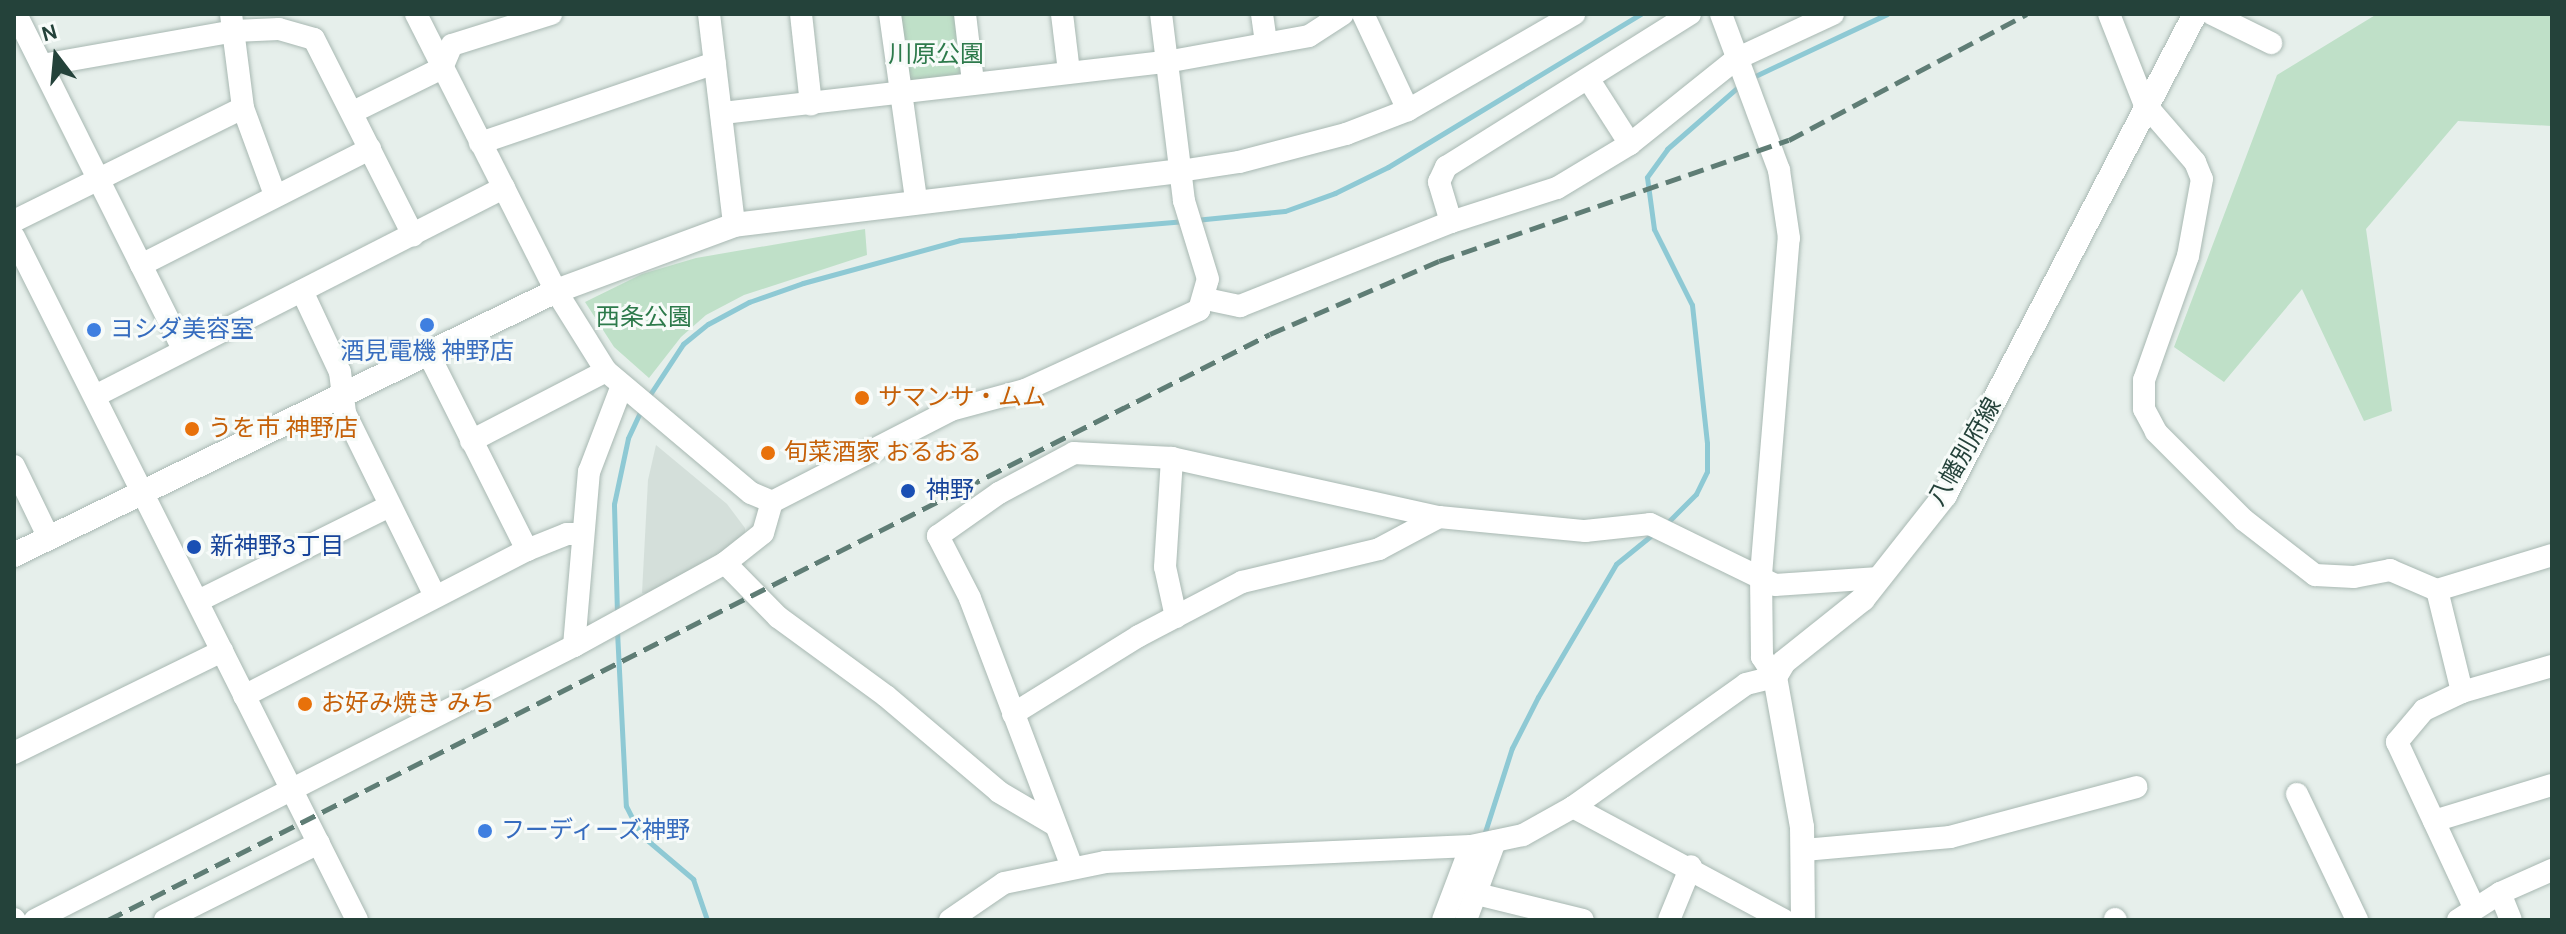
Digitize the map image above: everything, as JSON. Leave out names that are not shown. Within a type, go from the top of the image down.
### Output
[{"type":"street","points":[[16,14],[183,349]]},
{"type":"street","points":[[416,14],[556,291],[614,380],[751,493],[772,502]]},
{"type":"street","points":[[355,111],[442,68],[452,45],[551,14]]},
{"type":"street","points":[[709,14],[734,225]]},
{"type":"street","points":[[801,14],[811,104]]},
{"type":"street","points":[[890,14],[916,199]]},
{"type":"street","points":[[965,14],[973,82]]},
{"type":"street","points":[[1062,14],[1069,72]]},
{"type":"street","points":[[35,920],[637,613],[725,563],[763,533],[772,502],[951,410],[1025,390],[1199,310],[1206,299],[1208,279],[1184,201],[1161,14]]},
{"type":"street","points":[[1262,14],[1266,43]]},
{"type":"street","points":[[723,113],[1166,62],[1309,36],[1343,14]]},
{"type":"street","points":[[1363,14],[1408,110]]},
{"type":"street","points":[[14,555],[143,494],[342,392],[556,291],[734,225],[916,199],[1239,162],[1346,134],[1408,110],[1551,20],[1574,14]]},
{"type":"street","points":[[1451,222],[1439,182],[1446,167],[1690,14]]},
{"type":"street","points":[[1721,14],[1779,170],[1789,238],[1761,575],[1762,657],[1775,677],[1804,850],[1803,920]]},
{"type":"street","points":[[1206,299],[1240,306],[1451,222],[1557,188],[1630,144],[1737,62],[1833,14]]},
{"type":"street","points":[[2109,14],[2144,103],[2195,162],[2202,179],[2188,256],[2144,380],[2144,409],[2156,432],[2244,520],[2315,575],[2354,577],[2390,570],[2437,590],[2552,555]]},
{"type":"street","name":"八幡別府線","points":[[1775,677],[1784,662],[1863,599],[1945,495],[2066,269],[2144,103],[2195,14]]},
{"type":"street","points":[[2212,14],[2271,43]]},
{"type":"street","points":[[42,65],[232,22],[279,29],[314,39],[355,111],[370,149],[413,235]]},
{"type":"street","points":[[232,22],[243,108],[275,195]]},
{"type":"street","points":[[480,143],[715,63]]},
{"type":"street","points":[[1589,80],[1630,144]]},
{"type":"street","points":[[14,221],[243,108]]},
{"type":"street","points":[[141,265],[370,149]]},
{"type":"street","points":[[95,396],[504,188]]},
{"type":"street","points":[[14,237],[20,266],[95,396],[357,920]]},
{"type":"street","points":[[302,291],[340,372],[345,413],[435,596]]},
{"type":"street","points":[[427,351],[527,550]]},
{"type":"street","points":[[471,441],[614,380]]},
{"type":"street","points":[[574,646],[580,534],[589,472],[614,380]]},
{"type":"street","points":[[1072,867],[970,598],[938,536],[999,493],[1074,453],[1172,458],[1439,517],[1585,531],[1650,524],[1761,575],[1775,585],[1879,578]]},
{"type":"street","points":[[1172,458],[1165,567],[1176,617]]},
{"type":"street","points":[[14,466],[49,538]]},
{"type":"street","points":[[198,601],[389,506]]},
{"type":"street","points":[[1013,714],[1176,617],[1263,574],[1379,549],[1439,517]]},
{"type":"street","points":[[244,696],[527,550],[567,534],[580,534]]},
{"type":"street","points":[[725,563],[778,617],[886,696],[999,792],[1055,825]]},
{"type":"street","points":[[2437,590],[2462,692]]},
{"type":"street","points":[[14,753],[222,651]]},
{"type":"street","points":[[2552,666],[2462,692],[2424,710],[2397,742],[2434,821],[2466,914],[2500,893],[2552,870]]},
{"type":"street","points":[[950,920],[1004,883],[1072,867],[1471,846],[1523,835],[1573,807],[1746,684],[1775,677]]},
{"type":"street","points":[[2434,821],[2552,785]]},
{"type":"street","points":[[1804,850],[1950,837],[2136,787]]},
{"type":"street","points":[[2297,794],[2357,920]]},
{"type":"street","points":[[1573,807],[1691,866],[1784,920]]},
{"type":"street","points":[[1466,920],[1495,841]]},
{"type":"street","points":[[165,920],[319,843]]},
{"type":"street","points":[[1443,920],[1471,846]]},
{"type":"street","points":[[1669,920],[1691,866]]},
{"type":"street","points":[[2500,893],[2511,920]]},
{"type":"street","points":[[1477,894],[1583,920]]},
{"type":"shaded area","points":[[656,445],[727,504],[745,528],[745,536],[659,595],[642,593],[648,480]]},
{"type":"green space","name":"川原公園","points":[[900,14],[962,14],[969,75],[919,88],[907,80]]},
{"type":"green space","points":[[2377,14],[2552,14],[2552,126],[2458,121],[2366,229],[2392,411],[2364,421],[2302,289],[2224,382],[2174,347],[2277,75]]},
{"type":"green space","name":"西条公園","points":[[865,229],[867,255],[744,295],[706,315],[681,337],[649,378],[614,347],[585,302],[642,274],[696,258]]},
{"type":"waterway","points":[[1195,220],[1285,211],[1335,193],[1388,167],[1641,14]]},
{"type":"waterway","points":[[1751,78],[1887,14]]},
{"type":"waterway","points":[[1667,523],[1696,494],[1707,471],[1707,443],[1692,305],[1654,229],[1647,177],[1667,149],[1739,86]]},
{"type":"waterway","points":[[647,399],[683,344],[708,324],[749,302],[803,283],[960,240],[1185,221]]},
{"type":"waterway","points":[[617,613],[614,504],[628,438],[642,408]]},
{"type":"waterway","points":[[1484,835],[1512,748],[1538,697],[1616,564],[1653,534]]},
{"type":"waterway","points":[[617,631],[626,806],[640,834],[693,879],[707,920]]},
{"type":"railway","points":[[108,920],[1270,334],[1439,261],[1789,140],[2027,14]]},
{"type":"place","name":"酒見電機 神野店","points":[[427,325]]},
{"type":"place","name":"ヨシダ美容室","points":[[94,330]]},
{"type":"place","name":"サマンサ・ムム","points":[[862,398]]},
{"type":"place","name":"うを市 神野店","points":[[192,429]]},
{"type":"place","name":"旬菜酒家 おるおる","points":[[768,453]]},
{"type":"place","name":"神野","points":[[908,491]]},
{"type":"place","name":"新神野3丁目","points":[[194,547]]},
{"type":"place","name":"お好み焼き みち","points":[[305,704]]},
{"type":"place","name":"フーディーズ神野","points":[[485,831]]}]
